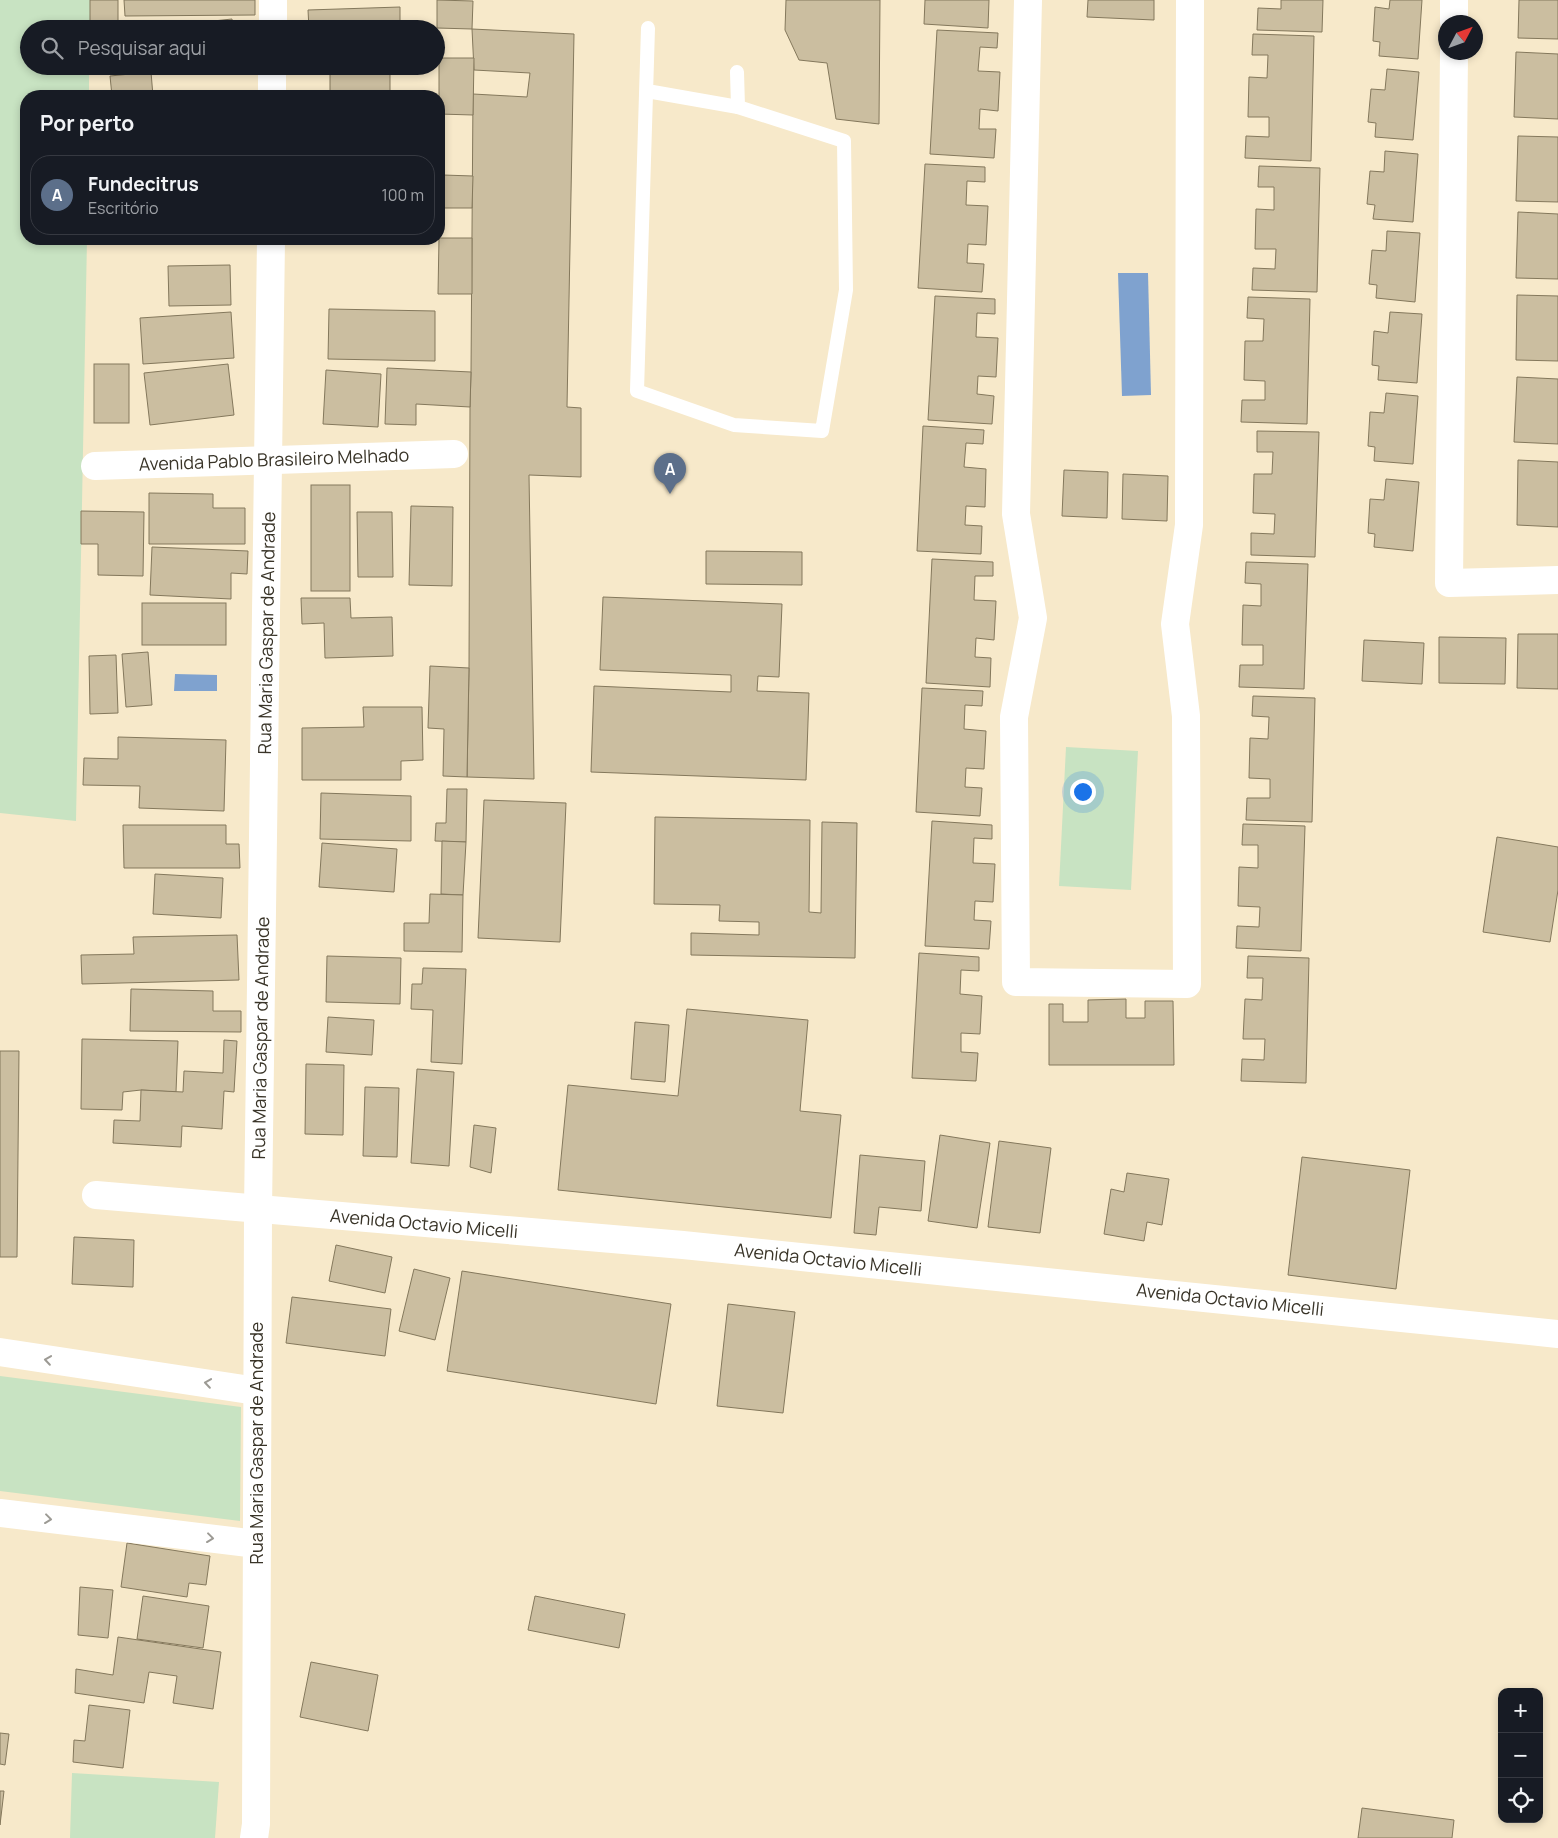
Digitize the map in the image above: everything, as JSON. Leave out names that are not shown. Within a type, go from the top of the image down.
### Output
[{"type":"street","points":[[273,0],[273,20]]},
{"type":"street","points":[[1028,0],[1016,514],[1033,618],[1014,717],[1016,982],[1187,984],[1186,716],[1175,624],[1189,525],[1190,0]]},
{"type":"street","points":[[1454,0],[1454,15]]},
{"type":"street","points":[[1454,60],[1449,584],[1558,580]]},
{"type":"street","points":[[272,75],[272,90]]},
{"type":"street","name":"Rua Maria Gaspar de Andrade","points":[[254,1838],[256,1824],[256,1391],[271,245]]},
{"type":"street","name":"Avenida Pablo Brasileiro Melhado","points":[[95,466],[454,454]]},
{"type":"street","name":"Avenida Octavio Micelli","points":[[96,1195],[683,1245],[1558,1334]]},
{"type":"street","points":[[0,1352],[256,1391]]},
{"type":"street","points":[[0,1513],[257,1544]]},
{"type":"lane","points":[[647,91],[738,107],[844,141],[846,290],[822,431],[734,425],[637,391],[648,28]]},
{"type":"lane","points":[[736,72],[738,107]]},
{"type":"green space","points":[[0,0],[90,0],[90,20],[20,20],[20,75],[89,75],[89,90],[20,90],[20,245],[87,245],[76,821],[0,813]]},
{"type":"green space","points":[[1066,747],[1138,751],[1131,890],[1059,886]]},
{"type":"green space","points":[[0,1376],[241,1407],[240,1521],[0,1491]]},
{"type":"green space","points":[[72,1773],[219,1782],[215,1838],[70,1838]]},
{"type":"water","points":[[1118,273],[1148,273],[1151,395],[1122,396]]},
{"type":"water","points":[[175,674],[217,675],[217,691],[174,691]]},
{"type":"building","points":[[90,0],[118,0],[118,20],[90,20]]},
{"type":"building","points":[[124,0],[255,0],[255,15],[125,16]]},
{"type":"building","points":[[437,0],[473,1],[472,29],[445,28],[445,20],[437,20]]},
{"type":"building","points":[[786,0],[880,0],[879,124],[836,119],[827,63],[799,60],[785,30]]},
{"type":"building","points":[[925,0],[989,0],[988,28],[924,24]]},
{"type":"building","points":[[1088,0],[1154,0],[1154,20],[1087,17]]},
{"type":"building","points":[[1281,0],[1323,0],[1322,32],[1257,30],[1258,8],[1281,9]]},
{"type":"building","points":[[1390,0],[1422,0],[1418,59],[1379,56],[1380,42],[1373,41],[1375,7],[1389,9]]},
{"type":"building","points":[[1519,0],[1558,0],[1558,39],[1518,38]]},
{"type":"building","points":[[400,7],[400,20],[309,20],[308,10]]},
{"type":"building","points":[[472,29],[574,34],[567,407],[581,408],[581,477],[529,475],[534,779],[467,777],[473,94],[527,97],[530,73],[474,70]]},
{"type":"building","points":[[937,30],[998,33],[997,48],[980,47],[978,71],[1000,72],[998,111],[980,109],[979,129],[996,129],[994,158],[930,154]]},
{"type":"building","points":[[1253,34],[1314,36],[1311,161],[1245,158],[1246,136],[1269,137],[1269,117],[1248,117],[1249,77],[1267,78],[1268,55],[1252,55]]},
{"type":"building","points":[[1516,52],[1558,54],[1558,119],[1514,117]]},
{"type":"building","points":[[445,58],[474,58],[473,115],[445,114],[445,90],[439,90],[439,75],[445,75]]},
{"type":"building","points":[[1387,69],[1419,72],[1413,140],[1375,137],[1376,123],[1368,122],[1371,89],[1385,90]]},
{"type":"building","points":[[151,75],[152,90],[111,90],[110,76]]},
{"type":"building","points":[[330,75],[390,75],[390,90],[330,90]]},
{"type":"building","points":[[1518,136],[1558,137],[1558,202],[1516,201]]},
{"type":"building","points":[[1385,151],[1418,154],[1413,222],[1373,219],[1375,205],[1367,204],[1370,171],[1384,172]]},
{"type":"building","points":[[925,164],[985,167],[985,182],[967,181],[966,205],[988,206],[986,245],[968,244],[967,263],[984,264],[982,292],[918,288]]},
{"type":"building","points":[[1259,166],[1320,168],[1317,292],[1252,290],[1253,268],[1275,269],[1276,249],[1255,249],[1256,209],[1274,210],[1274,187],[1258,187]]},
{"type":"building","points":[[445,175],[473,176],[472,208],[445,208]]},
{"type":"building","points":[[1518,212],[1558,214],[1558,279],[1516,278]]},
{"type":"building","points":[[1387,231],[1420,233],[1415,302],[1376,298],[1377,285],[1369,284],[1372,250],[1386,251]]},
{"type":"building","points":[[445,238],[472,238],[472,294],[438,294],[439,245],[445,245]]},
{"type":"building","points":[[230,265],[231,305],[169,306],[168,266]]},
{"type":"building","points":[[1517,295],[1558,296],[1558,361],[1516,360]]},
{"type":"building","points":[[935,296],[995,299],[995,314],[977,313],[976,337],[998,338],[996,377],[978,376],[977,394],[994,396],[992,424],[928,420]]},
{"type":"building","points":[[1248,297],[1310,299],[1307,424],[1241,422],[1242,400],[1265,400],[1265,381],[1244,380],[1245,341],[1263,341],[1264,319],[1247,318]]},
{"type":"building","points":[[329,309],[435,311],[435,361],[328,359]]},
{"type":"building","points":[[231,312],[234,358],[143,364],[140,318]]},
{"type":"building","points":[[1390,312],[1422,314],[1417,383],[1378,380],[1379,366],[1372,365],[1374,331],[1388,333]]},
{"type":"building","points":[[94,364],[129,364],[129,423],[94,423]]},
{"type":"building","points":[[228,364],[234,415],[150,425],[144,373]]},
{"type":"building","points":[[387,368],[471,372],[470,407],[416,404],[416,425],[385,424]]},
{"type":"building","points":[[326,370],[381,374],[378,427],[323,424]]},
{"type":"building","points":[[1517,377],[1558,379],[1558,444],[1514,442]]},
{"type":"building","points":[[1386,393],[1418,396],[1413,464],[1374,461],[1375,447],[1368,446],[1370,412],[1384,413]]},
{"type":"building","points":[[923,426],[984,430],[983,444],[966,443],[964,467],[986,469],[985,507],[966,506],[965,525],[982,526],[981,554],[917,551]]},
{"type":"building","points":[[1257,431],[1319,432],[1315,557],[1251,555],[1251,533],[1274,534],[1275,514],[1253,513],[1254,474],[1272,474],[1273,452],[1257,452]]},
{"type":"building","points":[[1518,460],[1558,462],[1558,527],[1517,525]]},
{"type":"building","points":[[1064,470],[1108,472],[1107,518],[1062,516]]},
{"type":"building","points":[[1123,474],[1168,476],[1167,521],[1122,519]]},
{"type":"building","points":[[1386,479],[1419,482],[1413,551],[1374,547],[1375,534],[1368,533],[1370,499],[1384,500]]},
{"type":"building","points":[[311,485],[350,485],[350,591],[311,591]]},
{"type":"building","points":[[149,493],[213,494],[213,508],[245,508],[245,544],[149,544]]},
{"type":"building","points":[[411,506],[453,507],[452,586],[409,585]]},
{"type":"building","points":[[81,511],[144,512],[143,576],[98,575],[98,544],[81,544]]},
{"type":"building","points":[[357,512],[392,512],[393,577],[358,577]]},
{"type":"building","points":[[152,547],[248,551],[247,574],[231,573],[231,599],[150,595]]},
{"type":"building","points":[[706,551],[802,552],[802,585],[706,584]]},
{"type":"building","points":[[932,559],[993,562],[993,576],[975,576],[974,600],[996,601],[994,640],[976,638],[975,657],[991,658],[990,687],[926,683]]},
{"type":"building","points":[[1246,562],[1308,564],[1304,689],[1239,687],[1240,665],[1263,665],[1263,645],[1242,645],[1243,605],[1261,606],[1261,584],[1245,583]]},
{"type":"building","points":[[603,597],[782,604],[779,677],[758,676],[757,691],[809,693],[806,780],[591,772],[594,686],[731,692],[731,675],[600,670]]},
{"type":"building","points":[[301,598],[350,598],[351,618],[392,617],[393,656],[325,658],[324,623],[302,624]]},
{"type":"building","points":[[142,603],[226,603],[226,645],[142,645]]},
{"type":"building","points":[[1518,634],[1558,634],[1558,689],[1517,688]]},
{"type":"building","points":[[1439,637],[1506,638],[1505,684],[1439,683]]},
{"type":"building","points":[[1364,640],[1424,643],[1422,684],[1362,681]]},
{"type":"building","points":[[148,652],[152,705],[126,707],[122,654]]},
{"type":"building","points":[[116,655],[118,713],[90,714],[89,656]]},
{"type":"building","points":[[430,666],[469,668],[467,777],[443,776],[444,729],[428,728]]},
{"type":"building","points":[[922,688],[983,691],[982,706],[965,705],[964,729],[986,731],[984,769],[966,768],[965,787],[982,788],[980,816],[916,812]]},
{"type":"building","points":[[1253,696],[1315,698],[1312,822],[1246,820],[1247,798],[1270,798],[1270,779],[1249,778],[1250,738],[1268,739],[1269,717],[1252,716]]},
{"type":"building","points":[[363,707],[422,707],[423,760],[401,761],[401,780],[302,780],[302,728],[364,727]]},
{"type":"building","points":[[118,737],[226,740],[224,811],[139,808],[140,786],[83,785],[84,758],[118,759]]},
{"type":"building","points":[[447,789],[467,789],[466,842],[435,841],[436,823],[446,823]]},
{"type":"building","points":[[321,793],[411,796],[411,841],[320,839]]},
{"type":"building","points":[[484,800],[566,803],[560,942],[478,938]]},
{"type":"building","points":[[655,817],[810,820],[809,912],[821,913],[822,822],[857,823],[855,958],[691,955],[691,933],[759,935],[759,922],[719,921],[720,905],[654,904]]},
{"type":"building","points":[[932,821],[992,825],[992,839],[974,838],[973,863],[995,864],[993,902],[975,901],[974,920],[991,921],[989,949],[925,946]]},
{"type":"building","points":[[1243,824],[1305,826],[1301,951],[1236,948],[1237,926],[1259,927],[1260,907],[1238,906],[1239,867],[1258,868],[1258,845],[1242,845]]},
{"type":"building","points":[[123,825],[226,825],[226,844],[239,844],[240,868],[124,868]]},
{"type":"building","points":[[1497,837],[1558,847],[1558,890],[1550,942],[1483,932]]},
{"type":"building","points":[[442,841],[466,842],[463,895],[441,894]]},
{"type":"building","points":[[322,843],[397,849],[394,892],[319,887]]},
{"type":"building","points":[[155,874],[223,878],[221,918],[153,914]]},
{"type":"building","points":[[430,894],[463,895],[462,952],[404,951],[404,923],[429,923]]},
{"type":"building","points":[[237,935],[239,980],[82,984],[81,955],[134,954],[133,937]]},
{"type":"building","points":[[919,953],[979,957],[979,971],[961,970],[960,994],[982,996],[980,1034],[961,1033],[961,1052],[978,1053],[976,1081],[912,1078]]},
{"type":"building","points":[[327,956],[401,958],[400,1004],[326,1002]]},
{"type":"building","points":[[1248,956],[1309,958],[1306,1083],[1241,1081],[1242,1059],[1264,1060],[1265,1039],[1243,1039],[1245,999],[1262,1000],[1263,978],[1247,978]]},
{"type":"building","points":[[423,968],[466,969],[462,1064],[431,1062],[433,1010],[411,1009],[412,984],[422,984]]},
{"type":"building","points":[[131,989],[213,991],[213,1011],[241,1011],[241,1032],[130,1031]]},
{"type":"building","points":[[1126,999],[1126,1018],[1145,1018],[1145,1001],[1173,1001],[1174,1065],[1049,1065],[1049,1004],[1063,1004],[1063,1022],[1088,1022],[1088,1000]]},
{"type":"building","points":[[687,1009],[808,1020],[800,1111],[841,1115],[831,1218],[558,1190],[568,1085],[678,1096]]},
{"type":"building","points":[[328,1017],[374,1020],[372,1055],[326,1052]]},
{"type":"building","points":[[635,1022],[669,1025],[665,1082],[631,1079]]},
{"type":"building","points":[[82,1039],[178,1041],[176,1092],[141,1090],[123,1092],[122,1110],[81,1109]]},
{"type":"building","points":[[224,1040],[237,1041],[234,1092],[224,1091],[222,1129],[182,1126],[181,1147],[113,1143],[114,1120],[140,1121],[141,1090],[183,1092],[184,1071],[223,1073]]},
{"type":"building","points":[[0,1051],[19,1051],[17,1257],[0,1257]]},
{"type":"building","points":[[306,1064],[344,1065],[343,1135],[305,1134]]},
{"type":"building","points":[[417,1069],[454,1072],[449,1166],[411,1163]]},
{"type":"building","points":[[365,1087],[399,1088],[397,1157],[363,1156]]},
{"type":"building","points":[[474,1125],[496,1128],[491,1173],[470,1167]]},
{"type":"building","points":[[940,1135],[990,1143],[977,1228],[928,1221]]},
{"type":"building","points":[[999,1141],[1051,1148],[1040,1233],[988,1227]]},
{"type":"building","points":[[860,1155],[925,1161],[921,1211],[879,1207],[876,1235],[854,1233]]},
{"type":"building","points":[[1302,1157],[1410,1170],[1396,1289],[1288,1275]]},
{"type":"building","points":[[1127,1173],[1169,1179],[1162,1225],[1147,1222],[1144,1241],[1104,1234],[1111,1189],[1124,1192]]},
{"type":"building","points":[[74,1237],[134,1240],[133,1287],[72,1284]]},
{"type":"building","points":[[336,1245],[392,1257],[385,1293],[329,1281]]},
{"type":"building","points":[[414,1269],[450,1278],[435,1340],[399,1331]]},
{"type":"building","points":[[462,1271],[671,1304],[656,1404],[447,1371]]},
{"type":"building","points":[[292,1297],[391,1309],[385,1356],[286,1343]]},
{"type":"building","points":[[728,1304],[795,1312],[783,1413],[717,1406]]},
{"type":"building","points":[[127,1543],[210,1556],[206,1585],[189,1583],[187,1597],[121,1587]]},
{"type":"building","points":[[80,1587],[113,1590],[108,1638],[78,1635]]},
{"type":"building","points":[[143,1596],[209,1606],[203,1648],[137,1639]]},
{"type":"building","points":[[535,1596],[625,1614],[619,1648],[528,1630]]},
{"type":"building","points":[[118,1637],[221,1652],[213,1709],[173,1703],[177,1676],[149,1672],[144,1703],[75,1693],[76,1669],[113,1675]]},
{"type":"building","points":[[311,1662],[378,1675],[368,1731],[300,1717]]},
{"type":"building","points":[[89,1705],[130,1710],[123,1768],[73,1762],[74,1740],[85,1741]]},
{"type":"building","points":[[0,1733],[9,1734],[5,1765],[0,1764]]},
{"type":"building","points":[[0,1791],[4,1791],[0,1825]]},
{"type":"building","points":[[1362,1808],[1454,1820],[1452,1838],[1358,1838]]},
{"type":"place","name":"Fundecitrus","points":[[670,494]]}]
